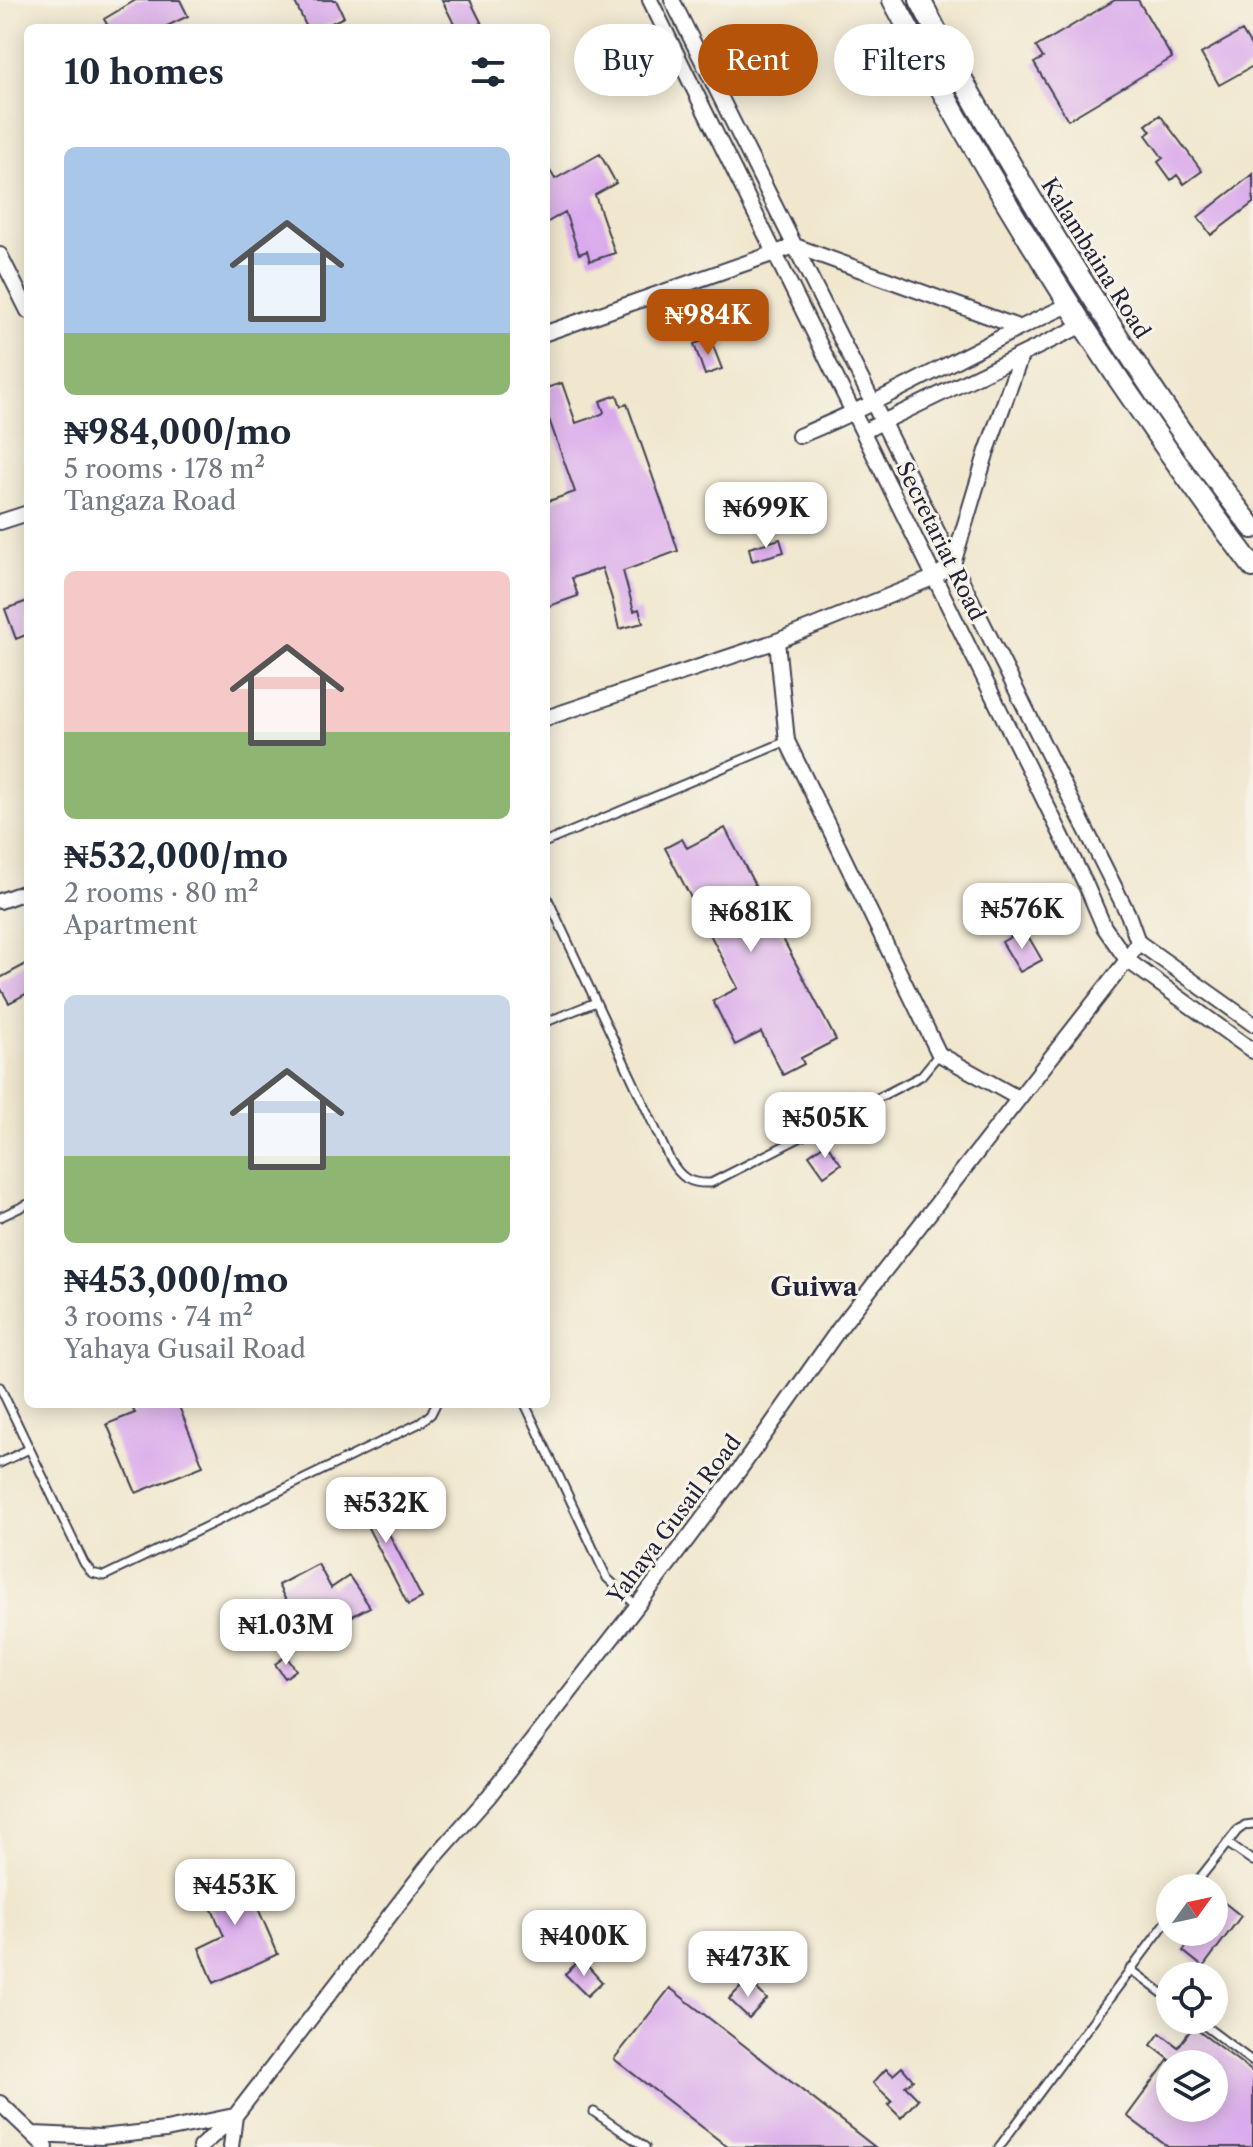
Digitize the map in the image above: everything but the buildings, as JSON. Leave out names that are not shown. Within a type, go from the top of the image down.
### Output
[{"type":"main road","points":[[893,0],[966,137],[1069,305],[1171,457],[1253,567]]},
{"type":"main road","name":"Kalambaina Road","points":[[920,0],[997,143],[1136,367],[1253,528]]},
{"type":"street","name":"Secretariat Road","points":[[650,0],[864,431],[1104,927],[1127,960],[1253,1051]]},
{"type":"street","name":"Secretariat Road","points":[[672,0],[1128,914],[1138,942]]},
{"type":"street","points":[[550,332],[795,246],[1018,327]]},
{"type":"street","points":[[0,255],[24,303]]},
{"type":"street","points":[[799,436],[854,413],[1018,327],[1069,305]]},
{"type":"street","points":[[864,431],[1083,325]]},
{"type":"street","points":[[550,717],[777,641],[933,578],[953,564],[987,451],[1021,356]]},
{"type":"street","points":[[0,522],[24,514]]},
{"type":"street","points":[[777,641],[787,741],[939,1054],[1018,1098]]},
{"type":"street","points":[[0,901],[24,892]]},
{"type":"street","points":[[1138,942],[1253,1024]]},
{"type":"street","name":"Yahaya Gusail Road","points":[[219,2147],[235,2116],[434,1858],[489,1796],[637,1606],[740,1469],[839,1329],[1138,942]]},
{"type":"street","points":[[0,2103],[46,2147]]},
{"type":"street","points":[[33,2134],[101,2137],[166,2130],[235,2116],[231,2147]]},
{"type":"street","name":"Yahaya Gusail Road","points":[[200,2147],[235,2116]]},
{"type":"lane","points":[[550,840],[787,741]]},
{"type":"lane","points":[[550,904],[670,1160],[680,1177],[693,1184],[711,1183],[921,1076],[939,1054]]},
{"type":"lane","points":[[550,1020],[596,1002]]},
{"type":"lane","points":[[0,1217],[24,1206]]},
{"type":"lane","points":[[1,1390],[84,1563],[92,1573],[104,1576],[420,1423],[434,1408]]},
{"type":"lane","points":[[527,1408],[607,1578],[637,1606]]},
{"type":"lane","points":[[0,1463],[29,1449]]},
{"type":"lane","points":[[1203,1874],[1237,1831],[1253,1824]]},
{"type":"lane","points":[[1227,1843],[1253,1861]]},
{"type":"lane","points":[[999,2147],[1156,1935]]},
{"type":"lane","points":[[1130,1969],[1156,1988]]},
{"type":"lane","points":[[1216,2034],[1253,2062]]},
{"type":"lane","points":[[594,2112],[645,2147]]},
{"type":"district","name":"Guiwa","points":[[814,1287]]}]
